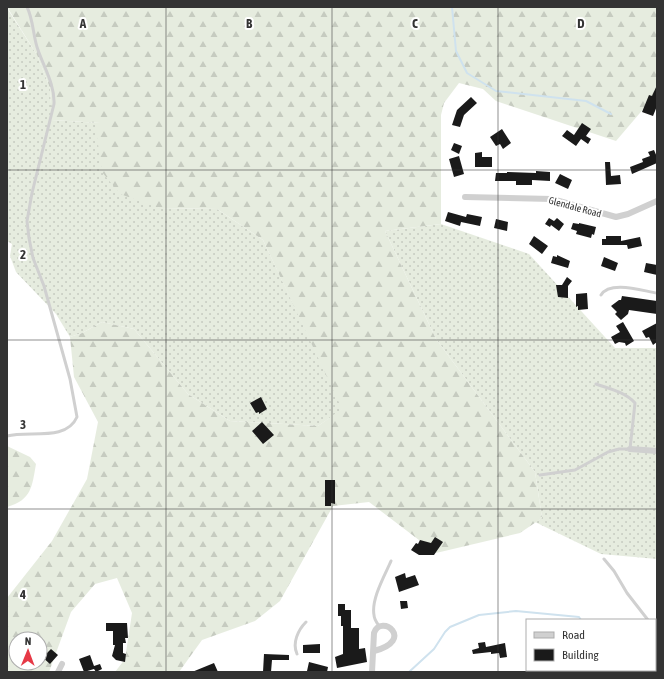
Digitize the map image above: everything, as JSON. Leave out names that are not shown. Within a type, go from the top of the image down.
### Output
[{"type":"street","name":"Glendale Road","points":[[465,197],[552,199],[616,217],[628,214],[657,201]]},
{"type":"street","points":[[630,449],[657,451]]},
{"type":"street","points":[[372,672],[374,633],[379,626],[391,628],[394,632],[394,638],[388,646],[374,651]]},
{"type":"street","points":[[58,672],[62,664]]},
{"type":"lane","points":[[7,436],[14,434],[58,432],[71,427],[77,417],[70,379],[44,286],[33,258],[29,238],[27,221],[32,193],[54,104],[54,96],[50,79],[37,47],[27,7]]},
{"type":"lane","points":[[600,295],[606,290],[624,287],[657,293]]},
{"type":"lane","points":[[540,475],[575,470],[608,452],[619,449],[630,449],[635,403],[631,398],[620,392],[596,384]]},
{"type":"lane","points":[[604,559],[614,571],[627,593],[647,619]]},
{"type":"lane","points":[[379,626],[375,619],[373,610],[378,592],[391,561]]},
{"type":"lane","points":[[297,654],[295,645],[296,638],[306,622]]},
{"type":"lane","points":[[656,646],[657,650]]},
{"type":"green space","points":[[7,7],[657,7],[657,93],[616,141],[496,101],[483,89],[459,83],[444,103],[441,115],[441,224],[385,231],[436,339],[535,472],[542,518],[520,533],[436,553],[369,502],[333,506],[280,601],[255,621],[202,640],[179,672],[115,672],[125,659],[132,613],[117,578],[95,584],[71,612],[49,672],[7,672],[7,598],[52,541],[87,479],[98,422],[74,377],[70,337],[82,333],[102,322],[134,329],[188,394],[230,421],[318,426],[342,409],[263,240],[217,209],[159,208],[120,194],[102,172],[96,130],[100,123],[52,120],[50,88],[37,55]]},
{"type":"green space","points":[[7,8],[37,55],[50,88],[52,120],[100,123],[159,208],[217,209],[263,240],[343,409],[318,426],[230,421],[188,394],[134,329],[102,322],[82,333],[70,337],[56,314],[16,272],[10,256],[12,244],[7,241]]},
{"type":"green space","points":[[441,224],[529,254],[615,348],[657,348],[657,559],[601,554],[535,522],[542,518],[535,472],[436,339],[385,231]]},
{"type":"green space","points":[[7,446],[30,457],[36,464],[32,485],[26,496],[22,500],[7,507]]},
{"type":"building","points":[[657,85],[657,106],[653,116],[642,112],[649,95],[652,96]]},
{"type":"building","points":[[471,97],[477,103],[464,115],[460,127],[452,125],[457,110]]},
{"type":"building","points":[[582,123],[591,129],[586,136],[591,139],[588,144],[581,139],[576,146],[562,136],[567,130],[574,135]]},
{"type":"building","points":[[502,129],[511,143],[503,149],[500,144],[496,146],[490,137]]},
{"type":"building","points":[[454,143],[462,146],[459,154],[451,150]]},
{"type":"building","points":[[654,150],[657,157],[657,163],[632,174],[630,167],[643,162],[642,159],[650,156],[648,152]]},
{"type":"building","points":[[482,152],[482,157],[492,157],[492,167],[475,167],[475,153]]},
{"type":"building","points":[[459,156],[464,174],[454,177],[449,159]]},
{"type":"building","points":[[605,162],[610,162],[611,176],[620,175],[621,184],[606,185]]},
{"type":"building","points":[[536,171],[550,172],[550,181],[532,180],[532,185],[516,185],[516,181],[495,181],[496,173],[536,173]]},
{"type":"building","points":[[560,174],[572,180],[568,189],[555,183]]},
{"type":"building","points":[[448,212],[466,217],[467,214],[482,217],[480,226],[461,222],[460,226],[445,221]]},
{"type":"building","points":[[549,218],[554,221],[557,218],[564,224],[559,231],[551,225],[550,227],[545,224]]},
{"type":"building","points":[[496,219],[508,222],[507,231],[494,228]]},
{"type":"building","points":[[573,223],[596,227],[594,235],[592,234],[591,238],[576,234],[577,231],[571,229]]},
{"type":"building","points":[[534,236],[548,246],[542,254],[529,244]]},
{"type":"building","points":[[606,236],[621,236],[621,241],[640,237],[642,246],[628,249],[627,245],[602,245],[602,239],[606,239]]},
{"type":"building","points":[[557,255],[570,261],[568,268],[551,263],[553,256],[557,257]]},
{"type":"building","points":[[604,257],[618,263],[615,271],[601,266]]},
{"type":"building","points":[[646,263],[657,265],[657,275],[644,272]]},
{"type":"building","points":[[567,277],[572,281],[568,286],[568,298],[558,297],[556,285],[562,285]]},
{"type":"building","points":[[587,293],[588,309],[578,310],[578,306],[576,307],[576,294]]},
{"type":"building","points":[[622,296],[657,301],[657,314],[629,310],[628,314],[621,320],[615,314],[617,312],[611,306],[621,300]]},
{"type":"building","points":[[623,322],[634,341],[626,346],[625,343],[619,342],[615,344],[611,337],[620,332],[616,326]]},
{"type":"building","points":[[657,323],[657,342],[653,345],[649,337],[646,338],[642,331]]},
{"type":"building","points":[[261,397],[267,409],[259,414],[259,412],[256,413],[250,403]]},
{"type":"building","points":[[262,422],[274,435],[263,444],[252,431]]},
{"type":"building","points":[[325,480],[335,480],[335,504],[331,503],[331,506],[325,506]]},
{"type":"building","points":[[435,537],[443,542],[434,555],[419,555],[411,550],[420,540],[431,543]]},
{"type":"building","points":[[405,573],[406,578],[415,575],[419,585],[399,592],[395,577]]},
{"type":"building","points":[[400,601],[407,601],[408,608],[401,609]]},
{"type":"building","points":[[338,604],[345,604],[345,610],[351,610],[351,628],[359,628],[359,649],[365,648],[367,662],[337,668],[335,657],[343,654],[343,626],[341,626],[341,616],[338,616]]},
{"type":"building","points":[[106,623],[127,623],[128,638],[125,638],[126,643],[123,643],[123,653],[126,654],[125,662],[116,660],[112,656],[115,645],[113,645],[113,631],[106,631]]},
{"type":"building","points":[[485,642],[486,647],[505,643],[507,657],[500,658],[499,653],[491,654],[491,652],[473,654],[472,650],[479,648],[478,643]]},
{"type":"building","points":[[320,644],[320,653],[303,653],[303,645]]},
{"type":"building","points":[[51,649],[58,655],[50,664],[48,662],[48,652]]},
{"type":"building","points":[[264,654],[289,655],[289,660],[272,660],[271,672],[263,672]]},
{"type":"building","points":[[90,655],[94,666],[100,664],[102,669],[96,672],[94,669],[84,672],[79,659]]},
{"type":"building","points":[[309,662],[328,667],[327,672],[307,671]]},
{"type":"building","points":[[214,663],[218,672],[192,672]]},
{"type":"waterway","points":[[452,7],[456,51],[467,73],[496,91],[586,101],[611,114]]},
{"type":"waterway","points":[[409,672],[434,649],[450,627],[479,615],[516,611],[579,617],[580,619]]}]
